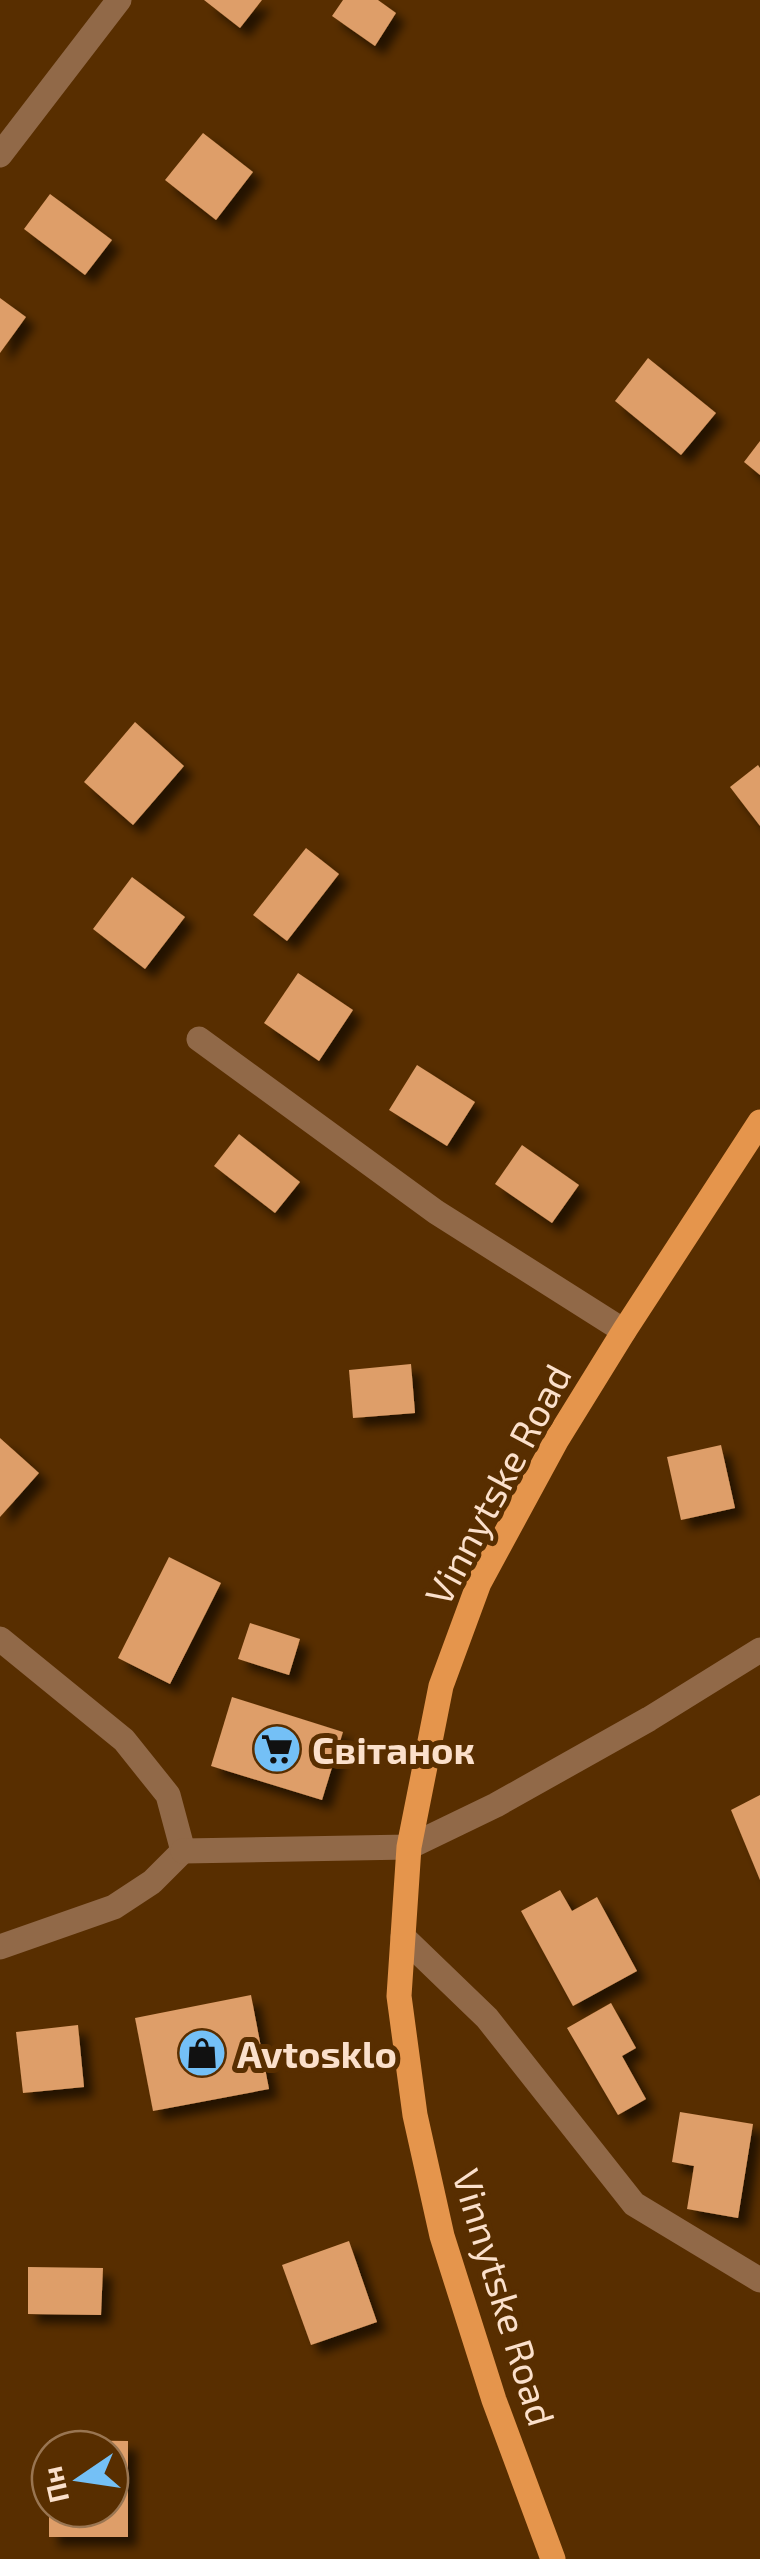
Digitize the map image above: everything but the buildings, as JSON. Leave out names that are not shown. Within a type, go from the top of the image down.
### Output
[{"type":"main road","name":"Vinnytske Road","points":[[552,2559],[494,2400],[442,2236],[415,2115],[399,1996],[408,1847],[442,1686],[479,1583],[556,1441],[760,1122]]},
{"type":"street","points":[[0,155],[120,0]]},
{"type":"street","points":[[199,1039],[436,1212],[624,1331]]},
{"type":"street","points":[[0,1639],[124,1740],[168,1795],[183,1850]]},
{"type":"street","points":[[0,1948],[114,1908],[152,1882],[183,1850],[408,1847],[513,1796],[760,1650]]},
{"type":"street","points":[[403,1938],[488,2018],[634,2204],[760,2280]]},
{"type":"place","name":"Світанок","points":[[277,1749]]},
{"type":"place","name":"Avtosklo","points":[[202,2053]]}]
